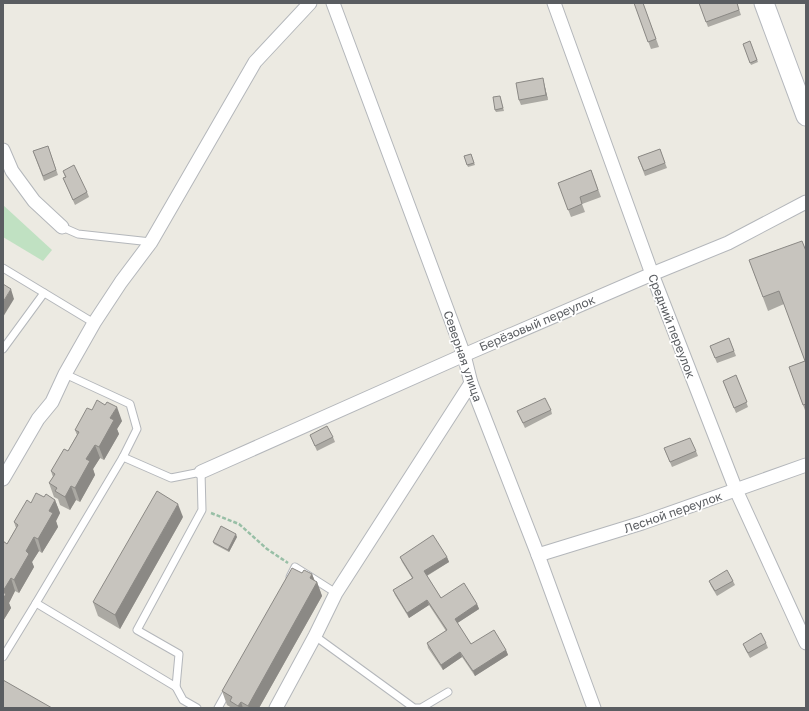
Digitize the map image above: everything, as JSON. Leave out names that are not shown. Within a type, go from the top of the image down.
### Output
[{"type":"main road","points":[[764,3],[806,116]]},
{"type":"street","points":[[3,479],[38,419],[52,402],[65,374],[94,323],[121,282],[151,242],[255,62],[310,3]]},
{"type":"street","name":"Северная улица","points":[[333,3],[464,355],[471,383],[538,555],[594,708]]},
{"type":"street","name":"Средний переулок","points":[[554,3],[652,274],[736,490],[806,643]]},
{"type":"street","points":[[3,150],[12,171],[34,201],[62,227]]},
{"type":"street","name":"Берёзовый переулок","points":[[201,472],[464,355],[728,243],[806,202]]},
{"type":"street","points":[[276,708],[315,636],[336,593],[471,383]]},
{"type":"street","name":"Лесной переулок","points":[[538,555],[642,523],[806,465]]},
{"type":"lane","points":[[62,227],[78,234],[151,242]]},
{"type":"lane","points":[[3,268],[94,323]]},
{"type":"lane","points":[[3,349],[44,293]]},
{"type":"lane","points":[[3,657],[123,458],[137,430],[130,404],[65,374]]},
{"type":"lane","points":[[123,458],[171,478],[201,472],[202,510],[137,630],[179,654],[176,687]]},
{"type":"lane","points":[[288,580],[295,567],[336,593]]},
{"type":"lane","points":[[36,603],[176,687],[183,700],[197,708]]},
{"type":"lane","points":[[315,636],[414,708],[421,708],[448,692]]},
{"type":"lane","points":[[218,708],[233,681]]},
{"type":"path","points":[[202,510],[239,524],[267,549],[295,567]]},
{"type":"green space","points":[[3,205],[52,250],[43,261],[3,237]]},
{"type":"building","points":[[634,3],[643,3],[656,39],[648,42]]},
{"type":"building","points":[[699,3],[737,3],[739,10],[706,22]]},
{"type":"building","points":[[750,41],[757,60],[750,63],[743,44]]},
{"type":"building","points":[[543,78],[546,95],[519,100],[516,83]]},
{"type":"building","points":[[500,96],[503,108],[495,110],[493,97]]},
{"type":"building","points":[[48,146],[56,170],[43,176],[33,151]]},
{"type":"building","points":[[660,149],[665,163],[644,171],[638,157]]},
{"type":"building","points":[[471,154],[474,163],[467,165],[464,156]]},
{"type":"building","points":[[74,165],[87,192],[73,200],[63,178],[66,177],[63,171]]},
{"type":"building","points":[[591,170],[598,190],[580,197],[582,204],[568,210],[558,183]]},
{"type":"building","points":[[802,241],[806,251],[806,404],[803,405],[789,367],[805,361],[779,291],[763,297],[749,260]]},
{"type":"building","points":[[3,284],[11,289],[3,302]]},
{"type":"building","points":[[729,338],[734,351],[715,358],[710,346]]},
{"type":"building","points":[[736,375],[747,402],[734,408],[723,381]]},
{"type":"building","points":[[545,398],[551,410],[523,423],[517,411]]},
{"type":"building","points":[[97,400],[105,405],[107,402],[117,407],[110,418],[114,420],[99,447],[95,445],[86,459],[90,461],[75,488],[71,486],[65,497],[55,491],[57,488],[49,483],[55,474],[51,471],[64,449],[68,451],[79,432],[75,430],[87,408],[92,410]]},
{"type":"building","points":[[327,426],[333,437],[315,446],[310,435]]},
{"type":"building","points":[[690,438],[696,451],[670,462],[664,448]]},
{"type":"building","points":[[157,491],[178,504],[115,615],[93,602]]},
{"type":"building","points":[[36,493],[44,497],[46,494],[55,500],[49,511],[53,513],[38,539],[34,537],[26,551],[29,554],[14,580],[11,578],[3,591],[3,541],[7,544],[18,525],[14,522],[27,500],[31,503]]},
{"type":"building","points":[[221,526],[236,534],[228,550],[213,542]]},
{"type":"building","points":[[433,535],[447,557],[424,571],[441,598],[464,583],[477,604],[455,619],[471,644],[494,630],[506,650],[473,671],[460,652],[441,665],[427,643],[447,630],[427,600],[407,613],[393,590],[413,578],[400,557]]},
{"type":"building","points":[[292,568],[302,573],[304,570],[312,574],[310,578],[317,582],[248,706],[241,702],[238,706],[230,701],[232,697],[222,691]]},
{"type":"building","points":[[727,570],[733,581],[715,591],[709,581]]},
{"type":"building","points":[[3,592],[6,594],[3,599]]},
{"type":"building","points":[[761,633],[766,643],[748,653],[743,644]]},
{"type":"building","points":[[3,680],[52,708],[3,708]]}]
